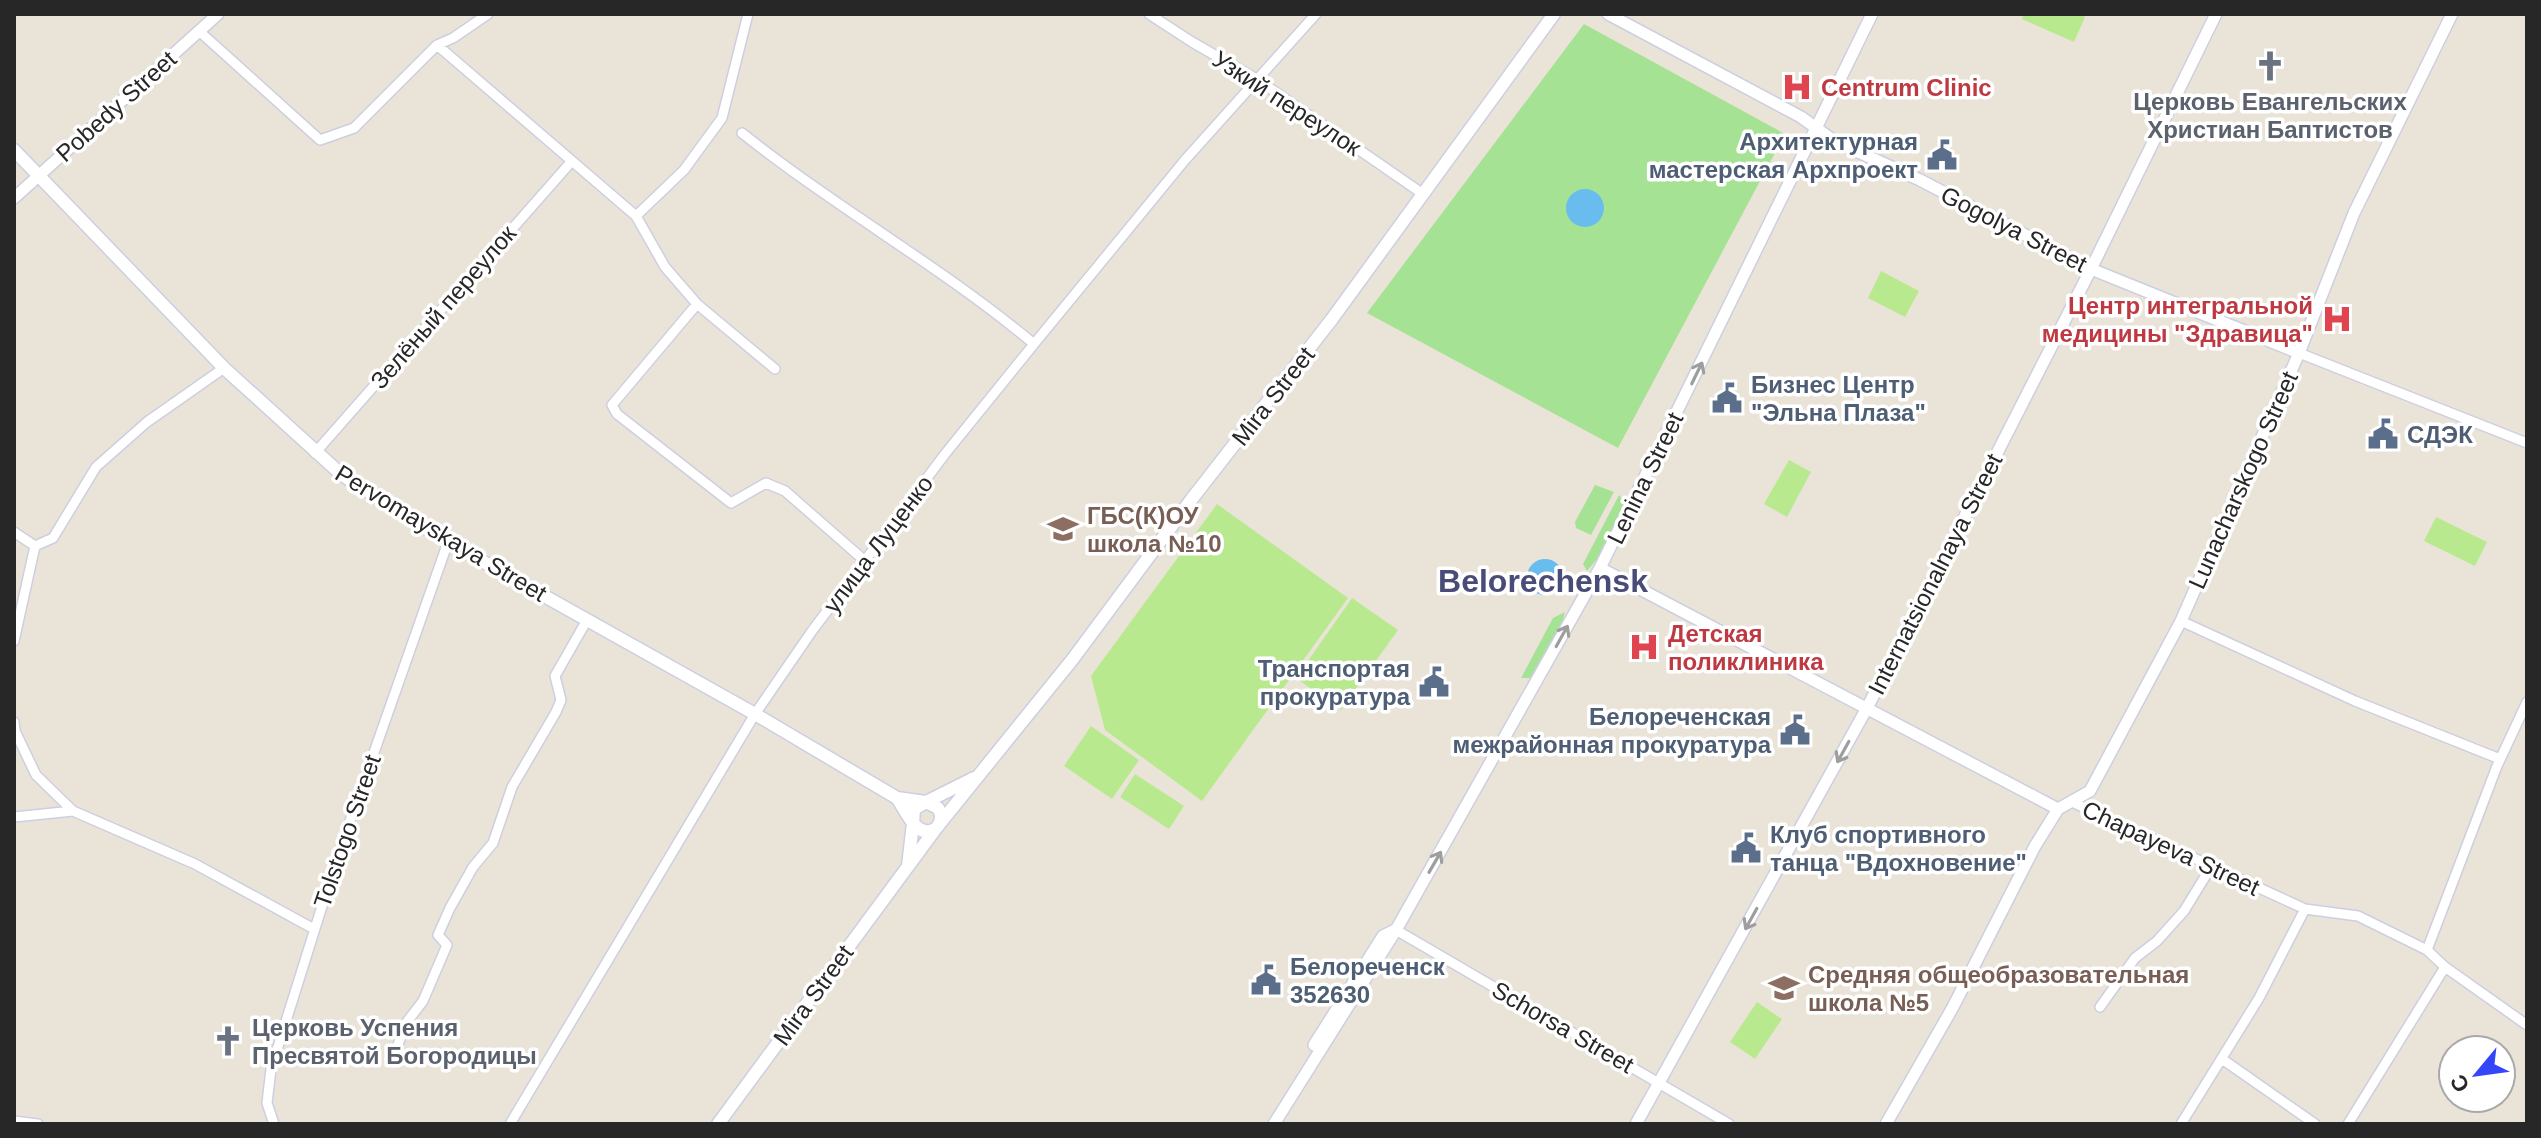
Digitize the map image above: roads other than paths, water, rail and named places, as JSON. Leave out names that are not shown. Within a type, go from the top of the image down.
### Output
[{"type":"main road","name":"Mira Street","points":[[718,1124],[937,827],[983,772],[1332,319],[1554,14]]},
{"type":"main road","name":"Pervomayskaya Street","points":[[14,150],[224,368],[342,475],[448,542],[755,714],[897,798],[926,802]]},
{"type":"main road","name":"Mira Street","points":[[926,802],[983,772]]},
{"type":"main road","name":"Pervomayskaya Street","points":[[897,798],[913,823]]},
{"type":"main road","points":[[926,802],[938,808],[941,814],[937,827],[921,831],[913,823],[914,809],[926,802]]},
{"type":"main road","name":"Mira Street","points":[[908,867],[913,823]]},
{"type":"street","name":"Pobedy Street","points":[[14,198],[218,14]]},
{"type":"street","points":[[199,31],[320,140],[354,128],[437,45],[488,14]]},
{"type":"street","points":[[636,216],[684,170],[725,121],[748,14]]},
{"type":"street","name":"Узкий переулок","points":[[1149,14],[1258,80],[1423,194]]},
{"type":"street","name":"улица Луценко","points":[[510,1124],[755,714],[865,561],[945,454],[1185,160],[1316,14]]},
{"type":"street","name":"Gogolya Street","points":[[1608,14],[1818,128],[1834,141],[1920,180],[2091,269],[2527,443]]},
{"type":"street","name":"Lenina Street","points":[[1274,1124],[1396,930],[1600,568],[1872,14]]},
{"type":"street","name":"Internatsionalnaya Street","points":[[1636,1124],[1867,708],[2091,269],[2216,14]]},
{"type":"street","name":"Lunacharskogo Street","points":[[2072,802],[2090,791],[2181,621],[2299,353],[2354,213],[2452,14]]},
{"type":"street","points":[[437,45],[636,216],[665,267],[697,304],[775,369]]},
{"type":"street","points":[[742,133],[835,202],[955,283],[1034,344]]},
{"type":"street","name":"Зелёный переулок","points":[[315,453],[571,162]]},
{"type":"street","points":[[697,304],[612,405],[617,414],[731,503],[766,483],[785,491],[865,561]]},
{"type":"street","points":[[35,546],[53,538],[96,467],[147,422],[224,368]]},
{"type":"street","points":[[14,532],[35,546]]},
{"type":"street","name":"Tolstogo Street","points":[[274,1124],[267,1103],[271,1069],[314,929],[448,542]]},
{"type":"street","points":[[14,641],[35,546]]},
{"type":"street","name":"Chapayeva Street","points":[[1600,568],[2058,809],[2072,802],[2305,909],[2358,916],[2427,950],[2445,967],[2527,1025]]},
{"type":"street","points":[[396,1050],[406,1023],[423,1001],[447,945],[438,935],[450,908],[473,867],[493,843],[512,787],[556,712],[561,700],[555,676],[587,620]]},
{"type":"street","points":[[2181,621],[2355,701],[2500,759]]},
{"type":"street","points":[[2427,950],[2500,759],[2527,702]]},
{"type":"street","points":[[14,722],[15,731],[36,775],[73,811],[195,864],[314,929]]},
{"type":"street","points":[[1886,1124],[1953,1007],[2035,846],[2058,809]]},
{"type":"street","points":[[14,817],[73,811]]},
{"type":"street","points":[[2100,1007],[2135,958],[2157,941],[2184,911],[2211,867]]},
{"type":"street","points":[[2181,1124],[2259,998],[2305,909]]},
{"type":"street","name":"Lenina Street","points":[[1265,1124],[1383,936],[1396,930]]},
{"type":"street","name":"Schorsa Street","points":[[1396,930],[1729,1124]]},
{"type":"street","points":[[2348,1124],[2445,967]]},
{"type":"street","points":[[2222,1059],[2315,1124]]},
{"type":"street","points":[[14,1121],[34,1124]]},
{"type":"water","points":[[1585,189],[1598,195],[1604,208],[1598,221],[1585,227],[1572,221],[1566,208],[1572,195]]},
{"type":"water","points":[[1545,559],[1558,564],[1563,577],[1558,590],[1545,595],[1532,590],[1527,577],[1532,564]]},
{"type":"place","name":"Церковь Евангельских Христиан Баптистов","points":[[2270,66]]},
{"type":"place","name":"Centrum Clinic","points":[[1797,87]]},
{"type":"place","name":"Архитектурная мастерская Архпроект","points":[[1942,155]]},
{"type":"place","name":"Центр интегральной медицины \"Здравица\"","points":[[2337,319]]},
{"type":"place","name":"Бизнес Центр \"Эльна Плаза\"","points":[[1727,398]]},
{"type":"place","name":"СДЭК","points":[[2383,434]]},
{"type":"place","name":"ГБС(К)ОУ школа №10","points":[[1063,529]]},
{"type":"place","name":"Детская поликлиника","points":[[1644,647]]},
{"type":"place","name":"Транспортая прокуратура","points":[[1434,682]]},
{"type":"place","name":"Белореченская межрайонная прокуратура","points":[[1795,730]]},
{"type":"place","name":"Клуб спортивного танца \"Вдохновение\"","points":[[1746,848]]},
{"type":"place","name":"Белореченск 352630","points":[[1266,980]]},
{"type":"place","name":"Средняя общеобразовательная школа №5","points":[[1784,988]]},
{"type":"place","name":"Церковь Успения Пресвятой Богородицы","points":[[228,1041]]},
{"type":"district","name":"Belorechensk","points":[[1543,581]]}]
